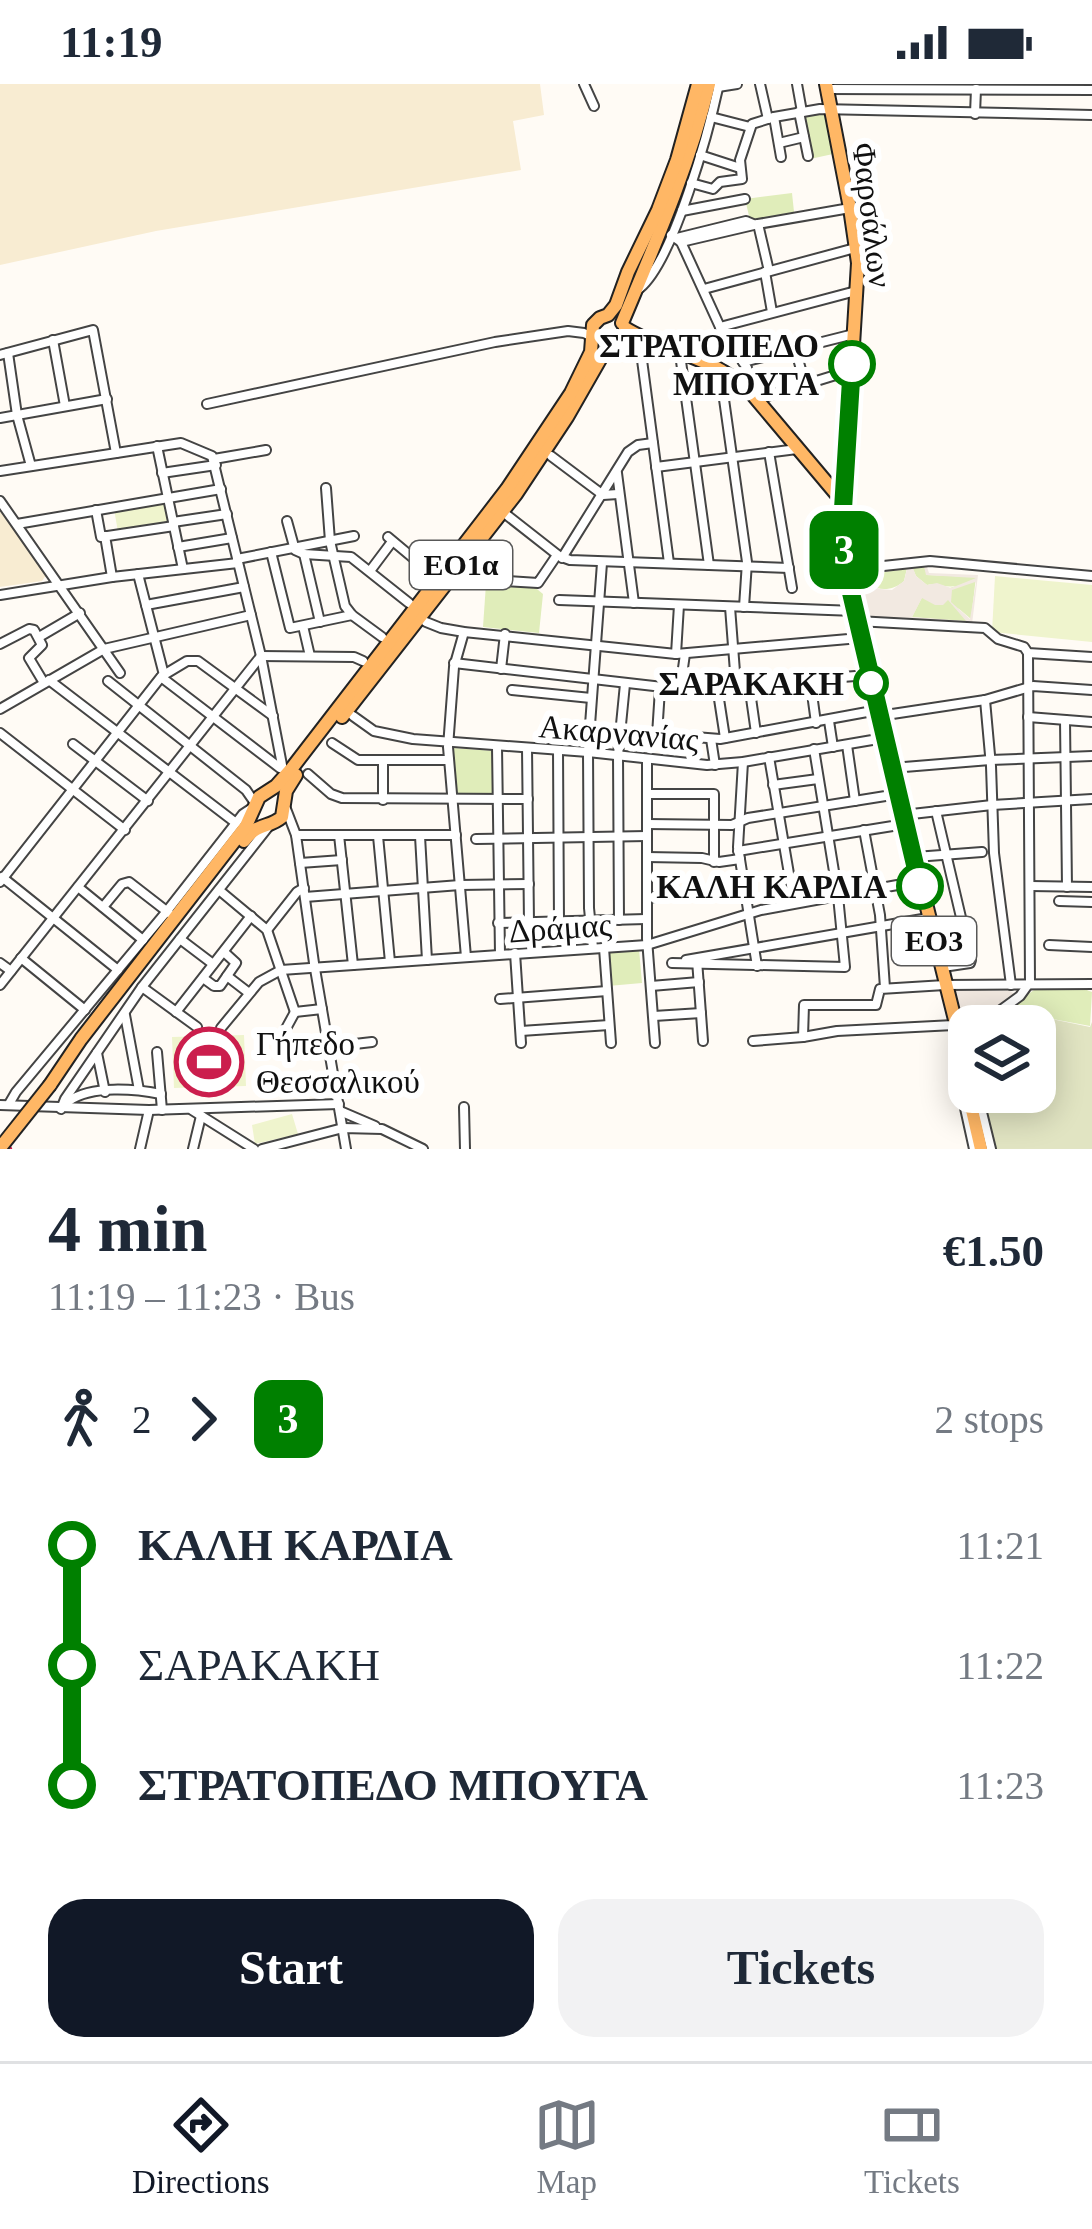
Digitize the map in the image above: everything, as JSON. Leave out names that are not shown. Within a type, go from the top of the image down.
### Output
[{"type":"main road","points":[[655,344],[598,346],[589,334],[619,300],[658,210],[675,166],[695,84]]},
{"type":"main road","name":"ΕΟ1α","points":[[66,1063],[250,833],[282,817],[292,780],[423,621],[568,417],[598,360],[615,346],[715,85]]},
{"type":"main road","name":"Φαρσάλων","points":[[826,86],[857,248],[843,502],[845,570],[951,1005]]},
{"type":"main road","points":[[608,315],[747,390],[843,502]]},
{"type":"main road","name":"ΕΟ1α","points":[[0,1148],[171,915],[246,826],[259,801],[292,768],[536,448],[590,356],[589,334]]},
{"type":"main road","points":[[820,477],[835,480],[845,467]]},
{"type":"main road","points":[[271,822],[259,819],[259,801],[277,794],[285,804]]},
{"type":"main road","name":"Φαρσάλων","points":[[976,1113],[983,1149]]},
{"type":"main road","name":"Φαρσάλων","points":[[978,1113],[983,1149]]},
{"type":"street","points":[[584,84],[594,106]]},
{"type":"street","points":[[634,292],[647,282],[676,238],[711,117],[715,85],[737,84]]},
{"type":"street","points":[[760,84],[782,157]]},
{"type":"street","points":[[796,84],[808,156]]},
{"type":"street","points":[[826,86],[1092,90]]},
{"type":"street","points":[[975,114],[976,89]]},
{"type":"street","points":[[741,173],[754,122],[801,112],[1092,115]]},
{"type":"street","points":[[711,117],[750,127]]},
{"type":"street","points":[[779,143],[804,137]]},
{"type":"street","points":[[700,155],[741,173]]},
{"type":"street","points":[[717,184],[723,162]]},
{"type":"street","points":[[691,183],[711,189],[741,173]]},
{"type":"street","points":[[681,211],[745,199]]},
{"type":"street","points":[[676,238],[850,208]]},
{"type":"street","points":[[756,225],[772,312]]},
{"type":"street","points":[[676,238],[744,365],[753,385],[747,390]]},
{"type":"street","points":[[704,289],[857,248]]},
{"type":"street","points":[[720,327],[858,290]]},
{"type":"street","points":[[31,466],[4,354],[93,330],[116,453]]},
{"type":"street","points":[[207,404],[431,354],[550,334],[589,334]]},
{"type":"street","points":[[744,365],[855,334]]},
{"type":"street","points":[[53,340],[65,406]]},
{"type":"street","points":[[639,343],[668,563]]},
{"type":"street","points":[[795,348],[805,383]]},
{"type":"street","points":[[680,354],[709,565]]},
{"type":"street","points":[[744,365],[747,390]]},
{"type":"street","points":[[724,399],[747,390],[805,383],[852,370]]},
{"type":"street","points":[[683,378],[720,372],[748,566],[744,607]]},
{"type":"street","points":[[0,418],[107,399]]},
{"type":"street","points":[[0,471],[181,443],[214,460],[261,656],[281,766],[161,677],[138,574]]},
{"type":"street","points":[[471,565],[490,580],[538,584],[631,449],[653,443]]},
{"type":"street","points":[[158,446],[183,569]]},
{"type":"street","points":[[656,467],[797,449]]},
{"type":"street","points":[[162,473],[266,450]]},
{"type":"street","points":[[769,452],[792,588]]},
{"type":"street","points":[[551,456],[603,495],[619,494]]},
{"type":"street","points":[[617,471],[634,603]]},
{"type":"street","points":[[326,488],[330,541],[347,610],[382,637]]},
{"type":"street","points":[[16,524],[221,489]]},
{"type":"street","points":[[0,501],[120,673]]},
{"type":"street","points":[[96,510],[101,537],[227,514]]},
{"type":"street","points":[[508,516],[560,556],[602,563],[789,568]]},
{"type":"street","points":[[287,521],[293,548],[304,554],[351,557],[409,603]]},
{"type":"street","points":[[105,536],[112,577]]},
{"type":"street","points":[[0,595],[237,561],[354,536]]},
{"type":"street","points":[[178,547],[232,538]]},
{"type":"street","points":[[370,571],[390,540],[435,577]]},
{"type":"street","points":[[271,552],[290,628],[352,614]]},
{"type":"street","points":[[304,554],[320,622]]},
{"type":"street","points":[[845,570],[930,561],[1092,576]]},
{"type":"street","points":[[593,949],[588,752],[602,563]]},
{"type":"street","points":[[146,605],[244,587]]},
{"type":"street","points":[[559,600],[744,607],[985,628],[998,639],[1024,647],[1028,653],[1030,985],[1008,1005]]},
{"type":"street","points":[[679,605],[680,689]]},
{"type":"street","points":[[730,607],[736,685]]},
{"type":"street","points":[[39,637],[80,613]]},
{"type":"street","points":[[0,709],[104,649],[251,615]]},
{"type":"street","points":[[423,621],[464,632],[680,654],[860,638]]},
{"type":"street","points":[[303,626],[310,656]]},
{"type":"street","points":[[441,628],[458,652]]},
{"type":"street","points":[[0,644],[34,630],[41,647],[28,658],[47,682],[236,824]]},
{"type":"street","points":[[464,632],[454,662],[448,742],[466,957]]},
{"type":"street","points":[[501,669],[505,634]]},
{"type":"street","points":[[1028,653],[1092,657]]},
{"type":"street","points":[[261,656],[363,661]]},
{"type":"street","points":[[0,985],[261,656]]},
{"type":"street","points":[[118,970],[1,879],[161,677],[187,661],[194,660],[273,716]]},
{"type":"street","points":[[454,662],[680,689],[869,675]]},
{"type":"street","points":[[810,679],[816,723]]},
{"type":"street","points":[[3,1104],[143,940],[171,915],[236,824],[259,801],[109,681]]},
{"type":"street","points":[[619,920],[618,755],[625,684]]},
{"type":"street","points":[[749,684],[756,733]]},
{"type":"street","points":[[717,686],[725,738]]},
{"type":"street","points":[[620,731],[725,738],[985,700],[1028,687],[1092,690]]},
{"type":"street","points":[[657,735],[660,688]]},
{"type":"street","points":[[512,690],[591,698]]},
{"type":"street","points":[[985,700],[995,869],[1010,985]]},
{"type":"street","name":"Ακαρνανίας","points":[[353,716],[379,733],[715,765],[884,737]]},
{"type":"street","points":[[1028,717],[1092,722]]},
{"type":"street","points":[[1065,720],[1067,887]]},
{"type":"street","points":[[829,721],[832,747]]},
{"type":"street","points":[[0,733],[125,830]]},
{"type":"street","points":[[711,739],[715,765]]},
{"type":"street","points":[[332,743],[354,759],[449,760]]},
{"type":"street","points":[[73,744],[148,801]]},
{"type":"street","points":[[847,745],[855,801]]},
{"type":"street","points":[[497,747],[500,954]]},
{"type":"street","points":[[527,748],[529,922]]},
{"type":"street","points":[[671,963],[845,967],[814,749]]},
{"type":"street","points":[[558,750],[559,921]]},
{"type":"street","points":[[892,768],[1092,756]]},
{"type":"street","points":[[769,757],[794,903]]},
{"type":"street","points":[[383,760],[383,800]]},
{"type":"street","points":[[647,760],[646,920],[655,1043]]},
{"type":"street","points":[[743,762],[739,855],[757,966]]},
{"type":"street","points":[[308,774],[336,796],[528,799]]},
{"type":"street","points":[[773,785],[818,778]]},
{"type":"street","points":[[647,794],[714,794],[714,862]]},
{"type":"street","points":[[647,824],[732,825],[898,794]]},
{"type":"street","points":[[647,857],[714,862],[936,811],[1092,799]]},
{"type":"street","points":[[285,804],[296,835],[346,1149]]},
{"type":"street","points":[[936,811],[971,960],[970,964],[940,968]]},
{"type":"street","points":[[64,1109],[142,987],[271,822],[296,835],[456,835]]},
{"type":"street","points":[[864,830],[885,988]]},
{"type":"street","points":[[339,835],[353,965]]},
{"type":"street","points":[[378,836],[390,962]]},
{"type":"street","points":[[420,836],[427,959]]},
{"type":"street","points":[[476,839],[647,836]]},
{"type":"street","points":[[914,857],[982,852]]},
{"type":"street","points":[[300,863],[342,860]]},
{"type":"street","name":"Δράμας","points":[[281,970],[647,945],[748,913],[919,881]]},
{"type":"street","points":[[103,907],[129,882],[171,915]]},
{"type":"street","points":[[267,930],[297,892],[345,894],[529,884]]},
{"type":"street","points":[[1031,886],[1092,887]]},
{"type":"street","points":[[78,887],[143,940]]},
{"type":"street","points":[[647,898],[744,887]]},
{"type":"street","points":[[219,890],[267,930],[295,1012],[283,1034]]},
{"type":"street","points":[[1031,903],[1092,902]]},
{"type":"street","points":[[176,1012],[251,916]]},
{"type":"street","points":[[697,961],[928,918]]},
{"type":"street","points":[[498,923],[646,920]]},
{"type":"street","points":[[180,939],[213,964]]},
{"type":"street","points":[[1049,945],[1092,946]]},
{"type":"street","points":[[604,948],[611,1043]]},
{"type":"street","points":[[202,978],[217,987],[227,976],[236,962],[224,952]]},
{"type":"street","points":[[515,953],[521,1043]]},
{"type":"street","points":[[21,958],[85,1010]]},
{"type":"street","points":[[697,961],[703,1040]]},
{"type":"street","points":[[0,963],[11,971]]},
{"type":"street","points":[[221,1028],[249,993],[269,974],[281,970]]},
{"type":"street","points":[[227,976],[249,993]]},
{"type":"street","points":[[651,986],[699,982]]},
{"type":"street","points":[[803,1037],[804,1005],[876,1005],[878,991],[885,988],[1092,984]]},
{"type":"street","points":[[142,987],[197,1027]]},
{"type":"street","points":[[500,999],[607,991]]},
{"type":"street","points":[[295,1012],[322,1009]]},
{"type":"street","points":[[653,1016],[701,1012]]},
{"type":"street","points":[[124,1014],[139,1090]]},
{"type":"street","points":[[521,1030],[609,1024]]},
{"type":"street","points":[[753,1040],[837,1031],[948,1050]]},
{"type":"street","points":[[329,1047],[372,1042]]},
{"type":"street","points":[[157,1052],[162,1109]]},
{"type":"street","points":[[97,1053],[105,1092]]},
{"type":"street","points":[[64,1109],[74,1096],[139,1090],[161,1094]]},
{"type":"street","points":[[3,1104],[64,1109],[339,1108],[418,1148]]},
{"type":"street","points":[[464,1107],[465,1149]]},
{"type":"street","points":[[191,1109],[252,1148],[343,1128],[382,1130]]},
{"type":"street","points":[[140,1149],[149,1110]]},
{"type":"street","points":[[193,1149],[201,1116]]},
{"type":"shaded area","points":[[0,84],[540,84],[544,115],[513,121],[521,170],[156,231],[0,265]]},
{"type":"shaded area","points":[[0,506],[42,566],[46,575],[42,581],[0,587]]},
{"type":"shaded area","points":[[926,564],[929,573],[978,575],[972,624],[866,618],[855,572]],"holes":[[[924,566],[926,575],[976,578],[951,588],[927,585],[913,568]],[[907,569],[904,581],[892,590],[869,585],[861,575]],[[976,583],[970,619],[951,602],[952,590]],[[922,598],[935,605],[948,600],[966,621],[912,617]]]},
{"type":"shaded area","points":[[952,990],[1014,994],[999,1005],[955,1005]]},
{"type":"green space","points":[[825,113],[833,154],[810,159],[801,117]]},
{"type":"green space","points":[[792,193],[794,212],[750,220],[745,199]]},
{"type":"green space","points":[[164,500],[169,524],[118,532],[114,509]]},
{"type":"green space","points":[[924,566],[927,575],[976,577],[971,619],[958,608],[968,622],[912,617],[922,597],[956,586],[927,585],[912,567]]},
{"type":"green space","points":[[907,568],[904,581],[886,589],[874,587],[860,574]]},
{"type":"green space","points":[[995,576],[1092,585],[1092,642],[992,632]]},
{"type":"green space","points":[[486,584],[532,585],[543,594],[539,633],[483,627]]},
{"type":"green space","points":[[453,748],[495,751],[496,796],[457,797]]},
{"type":"green space","points":[[639,949],[642,983],[608,986],[606,951]]},
{"type":"green space","points":[[1034,990],[1092,992],[1090,1026],[1056,1020],[1056,1005],[1013,1005]]},
{"type":"green space","points":[[1056,1020],[1090,1027],[1092,1022],[1092,1149],[992,1149],[983,1113],[1056,1113]]},
{"type":"green space","name":"Γήπεδο Θεσσαλικού","points":[[244,1035],[246,1086],[174,1088],[172,1037]]},
{"type":"green space","points":[[292,1114],[298,1134],[255,1144],[252,1125]]},
{"type":"railway","points":[[0,1145],[8,1149]]},
{"type":"bus line","name":"3","points":[[852,364],[844,563],[920,886]]},
{"type":"place","name":"ΣΤΡΑΤΟΠΕΔΟ ΜΠΟΥΓΑ","points":[[852,364]]},
{"type":"place","name":"ΣΑΡΑΚΑΚΗ","points":[[871,683]]},
{"type":"place","name":"ΚΑΛΗ ΚΑΡΔΙΑ","points":[[920,886]]},
{"type":"place","name":"Γήπεδο Θεσσαλικού","points":[[209,1062]]}]
